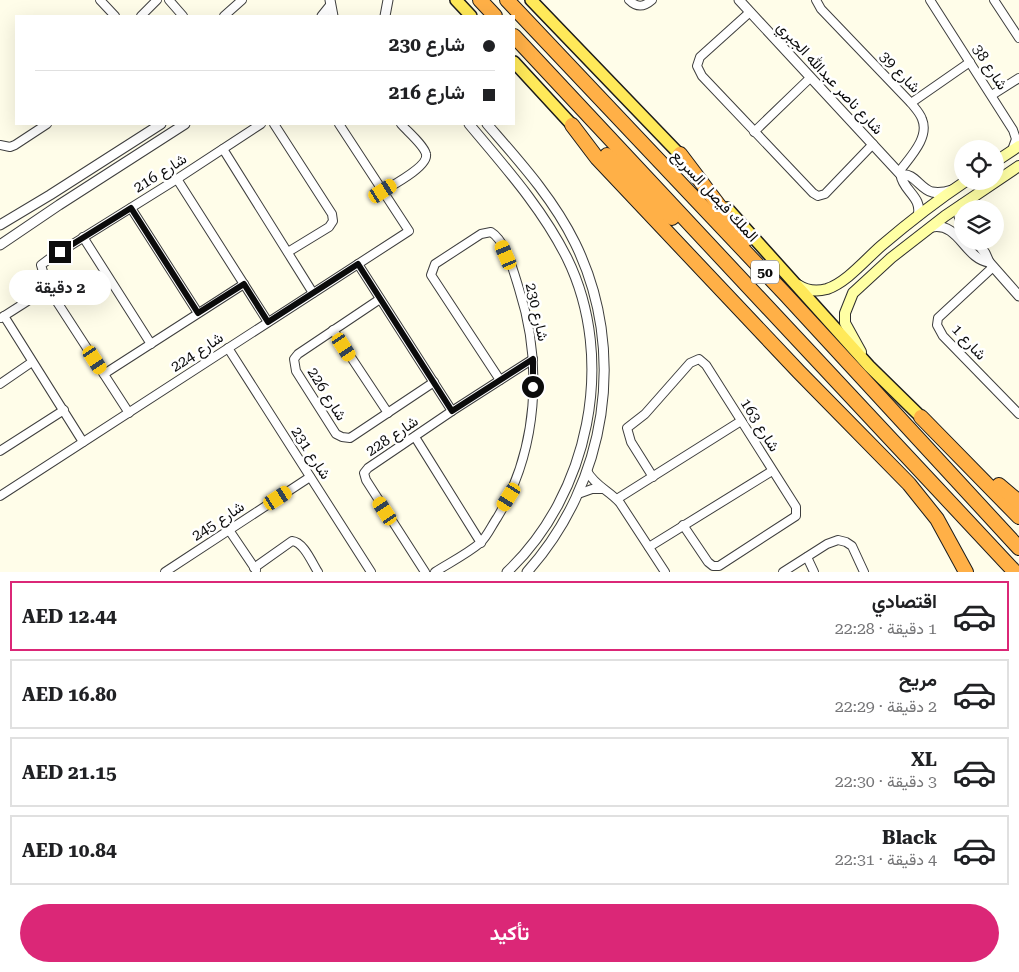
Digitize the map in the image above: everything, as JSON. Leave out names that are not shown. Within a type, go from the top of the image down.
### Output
[{"type":"highway","points":[[480,0],[494,15]]},
{"type":"highway","name":"الملك فيصل السريع","points":[[507,0],[786,295],[1019,548]]},
{"type":"highway","name":"50","points":[[515,37],[1015,572]]},
{"type":"highway","points":[[572,125],[604,151],[716,260],[739,278]]},
{"type":"highway","points":[[572,125],[598,158],[915,491],[942,526],[966,572]]},
{"type":"highway","points":[[680,154],[786,295]]},
{"type":"highway","points":[[921,417],[1019,502]]},
{"type":"highway","points":[[921,417],[1019,516]]},
{"type":"main road","points":[[456,0],[470,15]]},
{"type":"main road","name":"الملك فيصل السريع","points":[[531,0],[680,154],[868,366],[921,417]]},
{"type":"main road","points":[[515,63],[572,125]]},
{"type":"main road","points":[[1004,156],[1015,149]]},
{"type":"main road","points":[[968,200],[1019,166]]},
{"type":"main road","points":[[795,283],[806,290],[819,291],[843,280],[881,246],[952,190]]},
{"type":"main road","points":[[868,366],[845,323],[845,313],[853,293],[891,258],[954,210]]},
{"type":"main road","points":[[881,246],[882,254],[886,258],[891,258]]},
{"type":"street","points":[[100,0],[114,15]]},
{"type":"street","points":[[141,15],[158,0]]},
{"type":"street","points":[[169,0],[182,15]]},
{"type":"street","points":[[225,15],[242,0]]},
{"type":"street","points":[[387,15],[388,0]]},
{"type":"street","points":[[629,0],[638,6],[646,5],[652,0]]},
{"type":"street","name":"شارع ناصر عبدالله الجبري","points":[[739,0],[900,174],[904,186],[918,202],[918,216]]},
{"type":"street","name":"شارع 39","points":[[816,0],[821,9],[911,102],[923,121],[924,134],[900,174]]},
{"type":"street","name":"شارع 38","points":[[930,0],[992,95],[1015,135],[1015,149]]},
{"type":"street","points":[[994,0],[1019,38]]},
{"type":"street","points":[[323,15],[330,3]]},
{"type":"street","points":[[750,12],[700,57],[697,66],[702,76],[754,132],[818,196],[825,194],[873,144]]},
{"type":"street","points":[[911,102],[970,62]]},
{"type":"street","points":[[754,132],[810,78]]},
{"type":"street","points":[[992,95],[1019,78]]},
{"type":"street","points":[[0,145],[10,147],[15,145],[45,125]]},
{"type":"street","points":[[4,243],[6,231],[0,225],[159,125]]},
{"type":"street","points":[[4,243],[59,204],[183,125]]},
{"type":"street","name":"شارع 216","points":[[129,413],[48,288],[41,265],[49,258],[177,179],[259,125]]},
{"type":"street","points":[[275,125],[332,214],[333,221],[329,227],[288,252]]},
{"type":"street","points":[[340,125],[383,191],[421,167],[426,160],[426,153],[422,146],[402,125]]},
{"type":"street","points":[[470,125],[532,200],[559,243],[582,298],[588,325],[591,353],[592,382],[589,411],[574,469],[562,497],[547,524],[507,572]]},
{"type":"street","points":[[488,125],[531,176],[561,218],[580,255],[594,293],[603,338],[605,388],[601,421],[587,471],[578,494],[553,540],[527,572]]},
{"type":"street","points":[[223,149],[313,293]]},
{"type":"street","name":"شارع ناصر عبدالله الجبري","points":[[900,174],[910,175],[932,192],[952,190]]},
{"type":"street","points":[[177,179],[268,322]]},
{"type":"street","name":"شارع 224","points":[[0,496],[409,231],[383,191]]},
{"type":"street","points":[[131,208],[198,313]]},
{"type":"street","points":[[13,216],[14,226],[20,232]]},
{"type":"street","points":[[932,226],[941,226],[949,229],[980,260],[991,265]]},
{"type":"street","name":"شارع 230","points":[[435,572],[481,542],[509,497],[527,448],[533,401],[532,341],[525,307],[513,270],[496,235],[491,232],[481,234],[435,264],[430,275],[500,380]]},
{"type":"street","points":[[84,237],[151,344]]},
{"type":"street","points":[[983,250],[991,265],[1019,296]]},
{"type":"street","points":[[358,264],[452,411]]},
{"type":"street","name":"شارع 1","points":[[991,265],[938,318],[936,325],[943,336],[1019,414]]},
{"type":"street","points":[[104,374],[244,284]]},
{"type":"street","points":[[48,288],[2,317],[84,442]]},
{"type":"street","name":"شارع 226","points":[[380,299],[298,354],[294,359],[296,370],[336,434],[342,438],[350,438],[434,382]]},
{"type":"street","points":[[334,330],[388,413]]},
{"type":"street","name":"شارع 231","points":[[228,348],[371,572]]},
{"type":"street","name":"شارع 228","points":[[424,572],[366,480],[364,473],[368,468],[452,411],[533,359]]},
{"type":"street","name":"شارع 163","points":[[653,477],[631,442],[627,428],[645,414],[690,363],[699,359],[706,365],[796,508],[796,516],[719,566],[713,566],[708,562],[683,525]]},
{"type":"street","points":[[0,384],[32,362]]},
{"type":"street","points":[[0,452],[64,410]]},
{"type":"street","points":[[617,499],[741,421]]},
{"type":"street","points":[[415,437],[481,542]]},
{"type":"street","points":[[649,547],[772,470]]},
{"type":"street","points":[[587,471],[602,489],[617,499],[664,572]]},
{"type":"street","name":"شارع 245","points":[[165,572],[310,477]]},
{"type":"street","points":[[578,494],[592,489],[602,489]]},
{"type":"street","points":[[229,530],[255,570],[292,542],[297,542],[301,545],[318,572]]},
{"type":"street","points":[[783,572],[830,542],[842,541],[854,549],[864,572]]},
{"type":"street","points":[[807,557],[814,572]]},
{"type":"route","points":[[60,252],[131,208],[198,313],[244,284],[268,322],[358,264],[452,411],[533,359],[533,387]]}]
